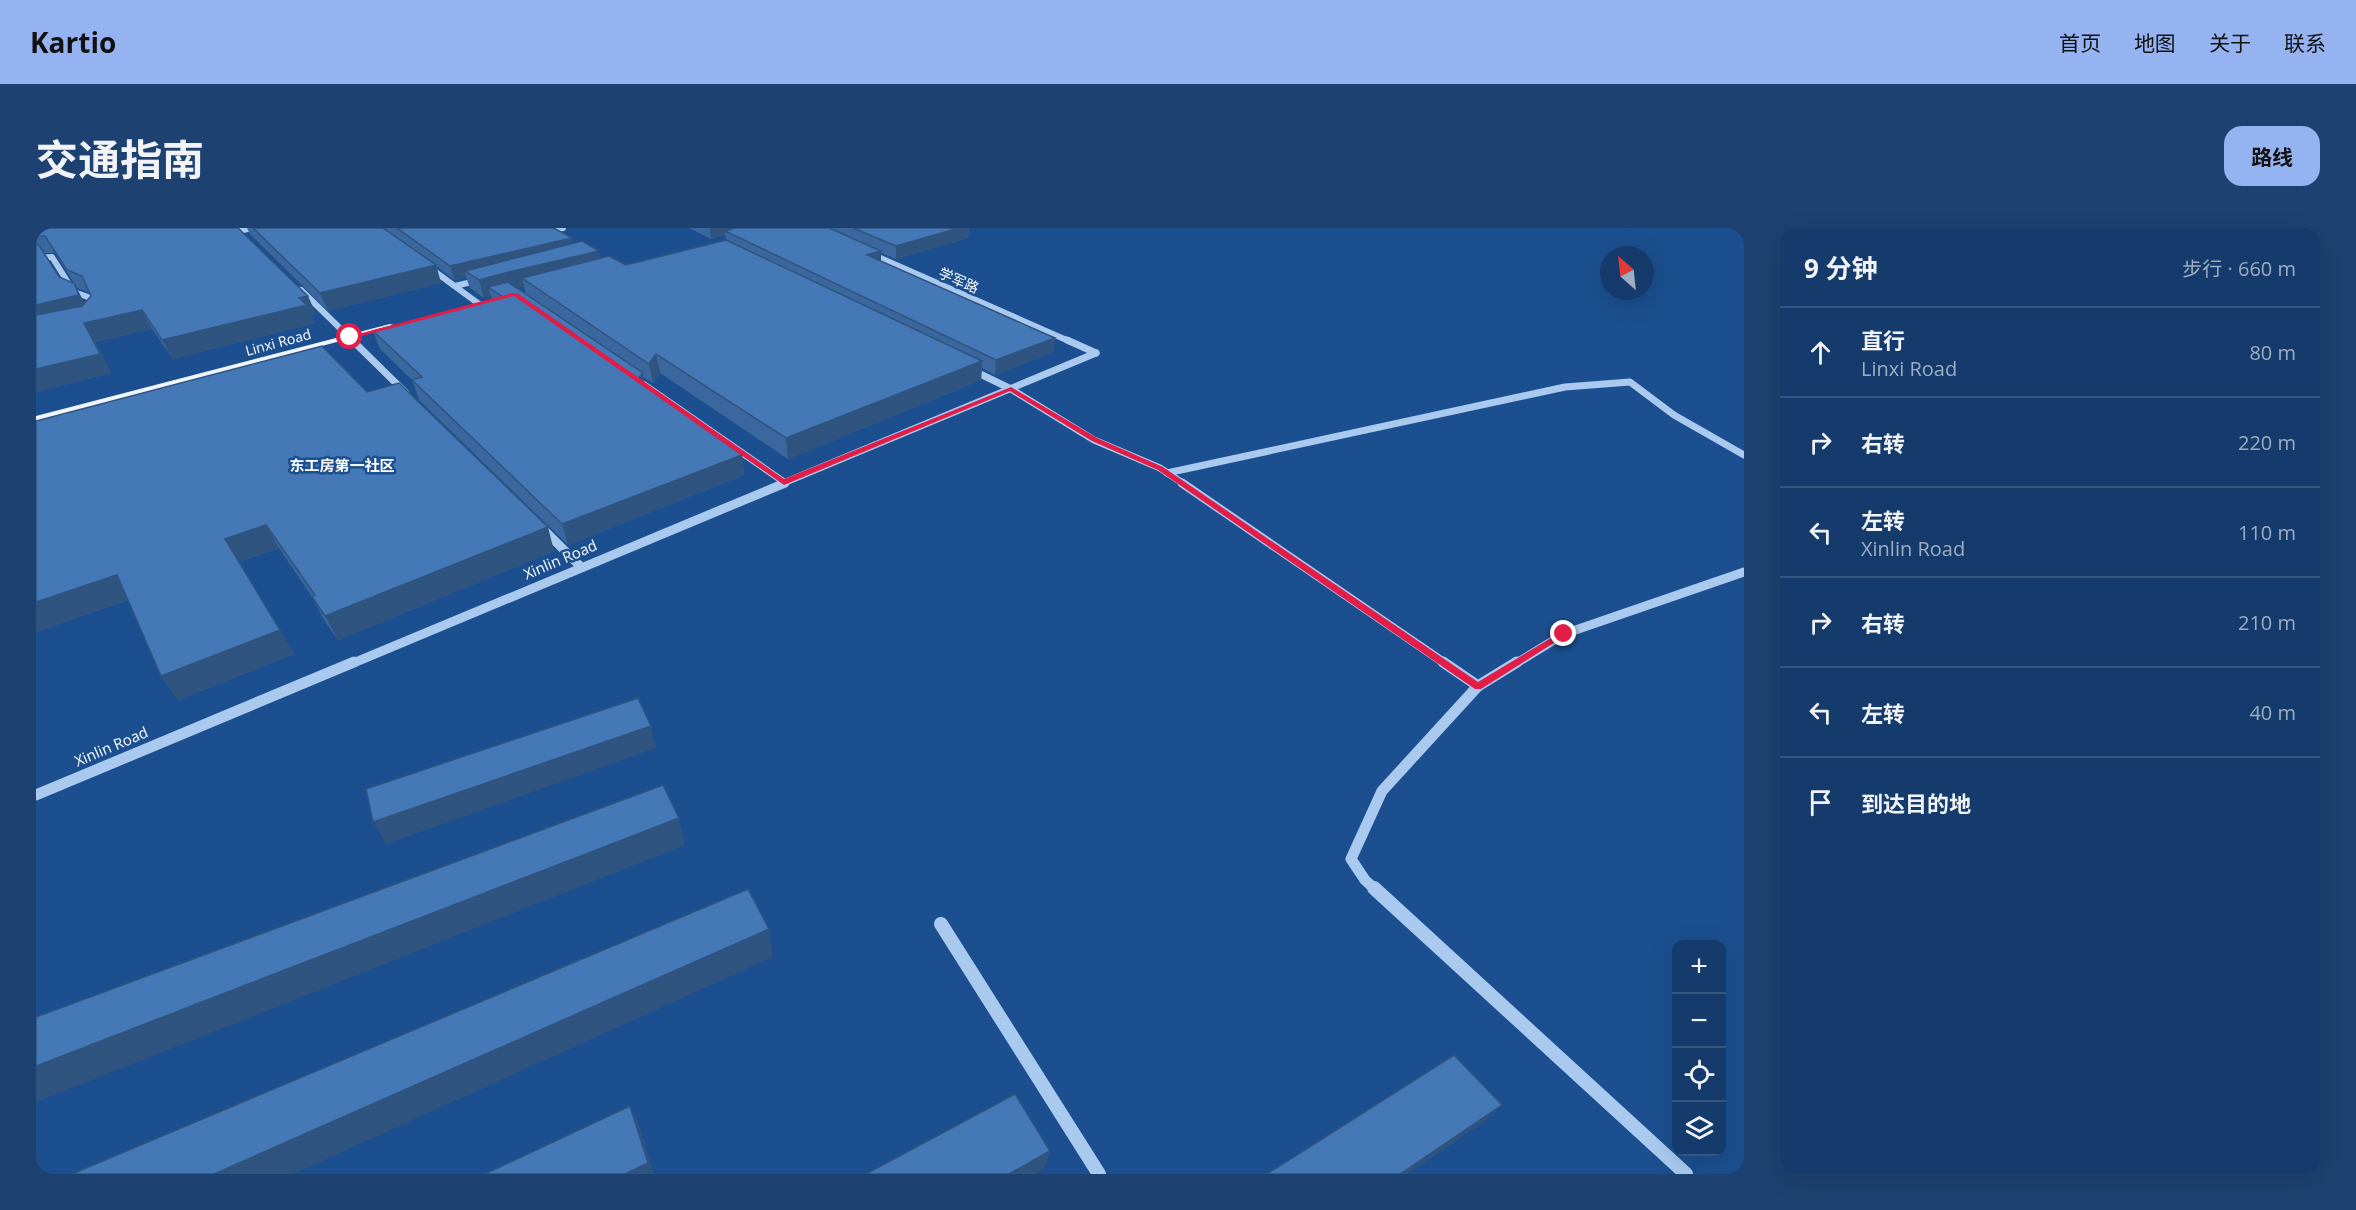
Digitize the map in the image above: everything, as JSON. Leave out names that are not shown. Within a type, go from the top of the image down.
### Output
[{"type":"main road","points":[[468,306],[484,303]]},
{"type":"main road","name":"Linxi Road","points":[[36,419],[404,323]]},
{"type":"street","points":[[237,229],[252,228]]},
{"type":"street","points":[[548,229],[563,228]]},
{"type":"street","points":[[237,229],[247,239]]},
{"type":"street","points":[[548,229],[559,236]]},
{"type":"street","name":"学军路","points":[[867,252],[1096,353]]},
{"type":"street","points":[[36,258],[52,257],[74,292],[88,297],[96,314],[92,319]]},
{"type":"street","points":[[420,260],[455,286],[484,303]]},
{"type":"street","points":[[455,286],[490,278]]},
{"type":"street","points":[[298,288],[416,403]]},
{"type":"street","name":"Xinlin Road","points":[[36,795],[580,566],[1096,353]]},
{"type":"street","points":[[958,363],[1011,388],[1094,440],[1167,473],[1478,686]]},
{"type":"street","points":[[630,375],[784,482]]},
{"type":"street","points":[[1167,473],[1566,387],[1630,382],[1674,415],[1744,455]]},
{"type":"street","points":[[531,517],[580,566]]},
{"type":"street","points":[[1686,1174],[1365,880],[1352,859],[1382,791],[1478,686],[1564,634],[1744,572]]},
{"type":"street","points":[[940,924],[1099,1174]]},
{"type":"building","points":[[36,228],[238,228],[308,296],[299,298],[307,305],[162,340],[142,310],[84,323],[100,354],[36,369],[36,315],[82,306],[91,296],[82,276],[67,270],[45,236],[36,236]]},
{"type":"building","points":[[253,228],[383,228],[436,265],[320,293]]},
{"type":"building","points":[[397,228],[554,228],[572,238],[450,266]]},
{"type":"building","points":[[735,228],[829,228],[881,251],[867,255],[1055,338],[996,360],[725,231]]},
{"type":"building","points":[[853,228],[959,228],[896,246]]},
{"type":"building","points":[[726,240],[982,361],[786,438],[656,354],[649,364],[522,278],[609,256],[626,265]]},
{"type":"building","points":[[582,241],[599,251],[479,280],[465,271]]},
{"type":"building","points":[[36,245],[39,245],[59,277],[74,283],[79,295],[36,305]]},
{"type":"building","points":[[508,282],[643,373],[637,380],[742,455],[562,524],[412,380],[422,377],[373,331],[503,297],[488,287]]},
{"type":"building","points":[[322,346],[367,392],[399,383],[548,527],[325,616],[312,597],[315,595],[266,525],[225,539],[280,630],[161,676],[117,575],[36,602],[36,421]]},
{"type":"building","points":[[638,698],[651,726],[373,822],[366,789]]},
{"type":"building","points":[[663,785],[679,818],[36,1066],[36,1017]]},
{"type":"building","points":[[748,889],[769,929],[214,1174],[72,1174]]},
{"type":"building","points":[[1454,1055],[1502,1105],[1400,1174],[1267,1174]]},
{"type":"building","points":[[1015,1094],[1050,1151],[1009,1174],[866,1174]]},
{"type":"building","points":[[630,1106],[648,1163],[625,1174],[485,1174]]},
{"type":"district","name":"东工房第一社区","points":[[342,465]]},
{"type":"route","points":[[350,337],[515,294],[784,482],[1011,388],[1094,440],[1160,468],[1478,686],[1564,634]]}]
